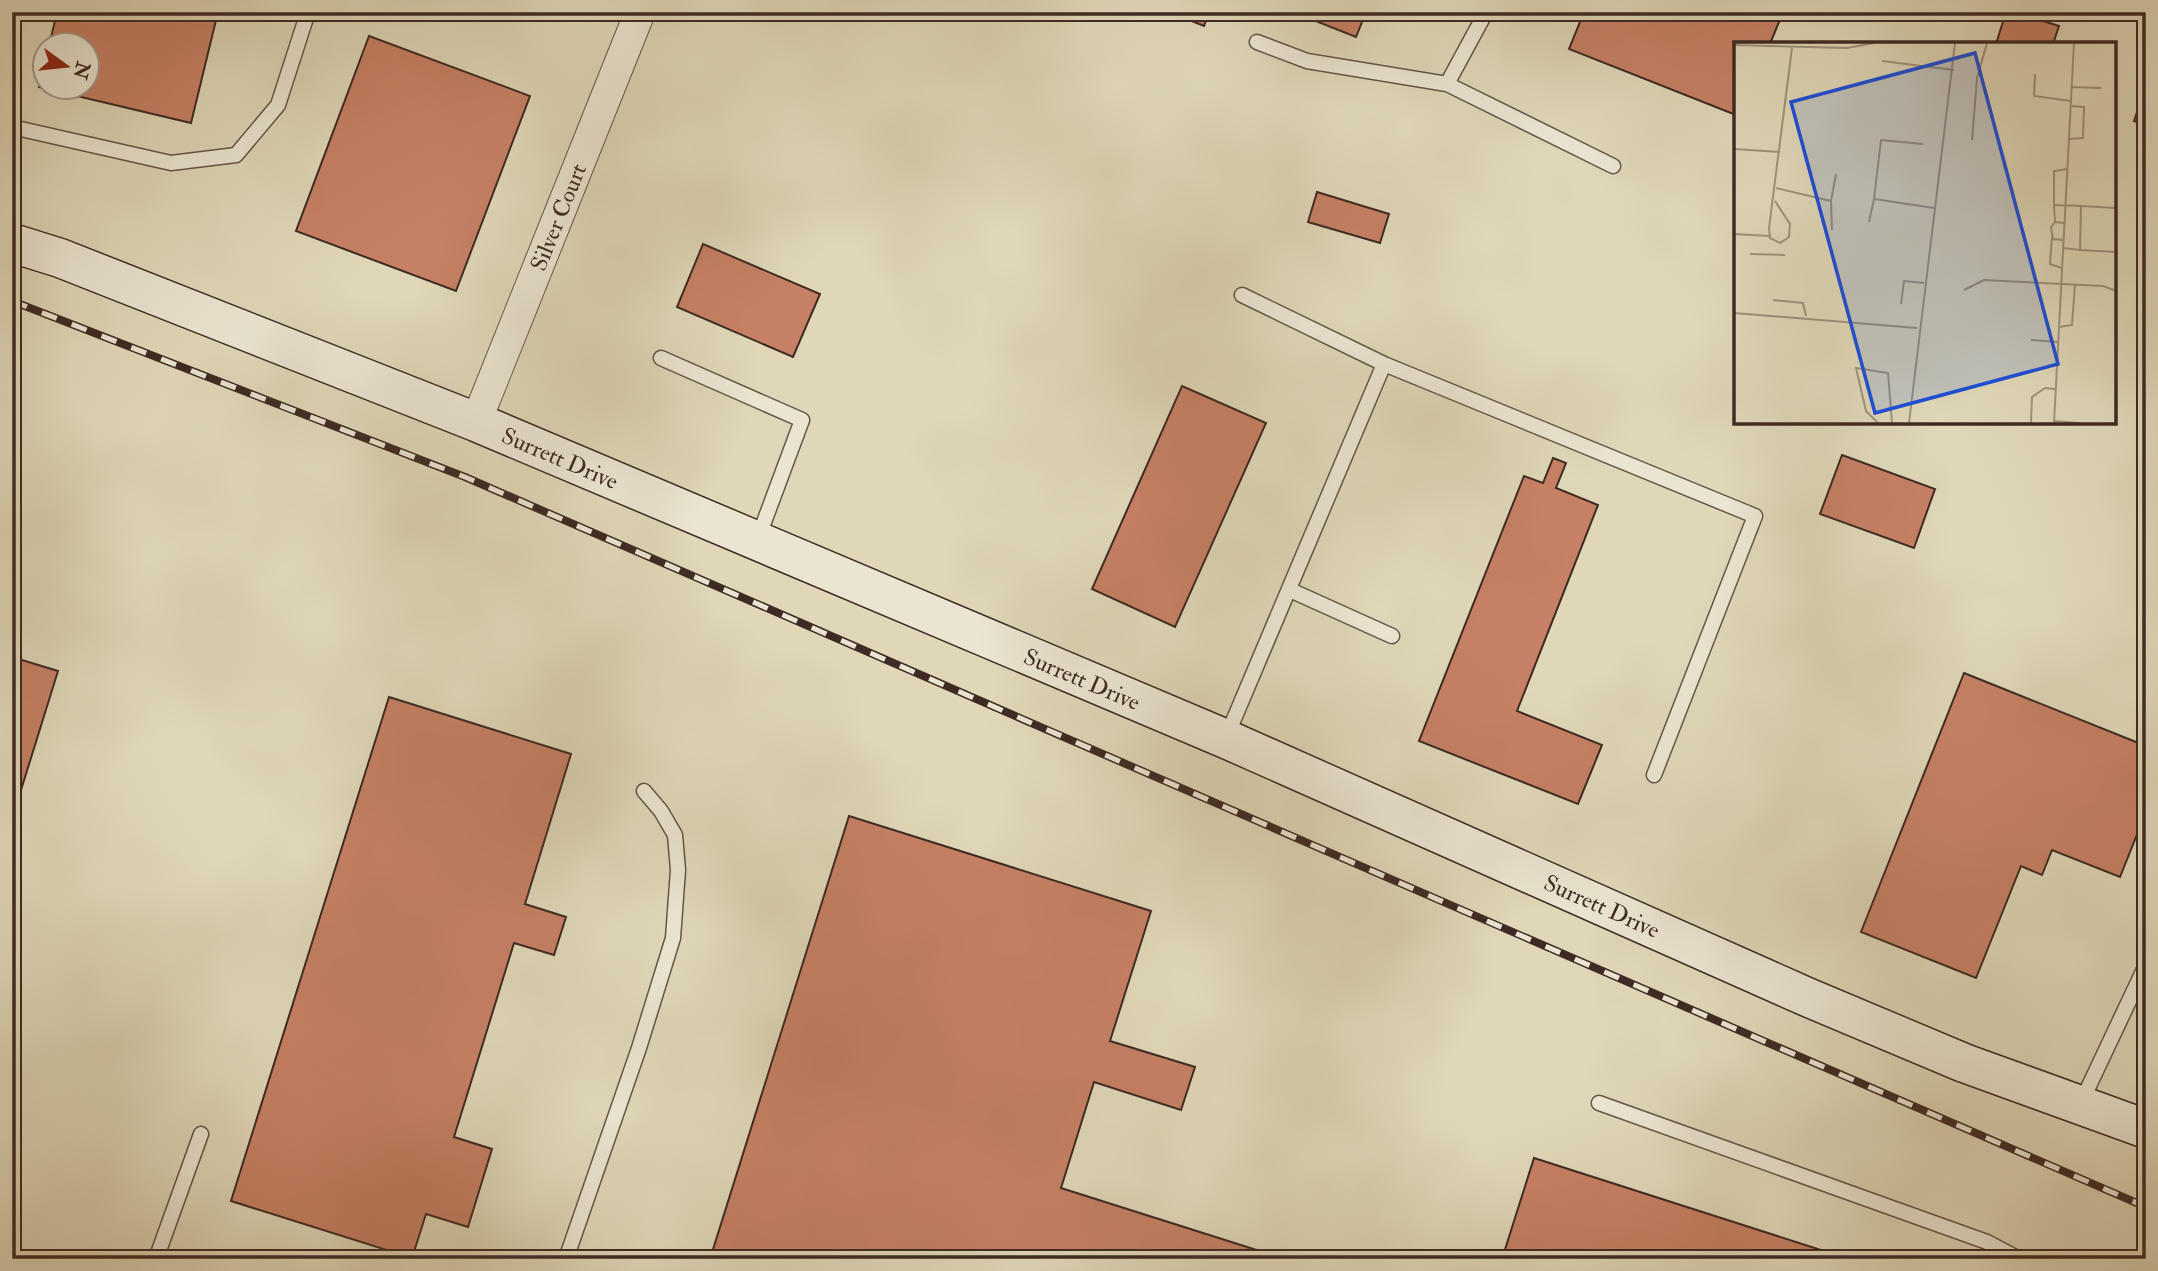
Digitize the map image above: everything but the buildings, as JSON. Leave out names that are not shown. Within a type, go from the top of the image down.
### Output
[{"type":"street","name":"Silver Court","points":[[476,422],[640,12]]},
{"type":"street","name":"Surrett Drive","points":[[12,243],[60,258],[476,422],[1226,739],[1807,997],[1964,1063],[2146,1129]]},
{"type":"lane","points":[[12,127],[171,163],[236,155],[278,105],[308,12]]},
{"type":"lane","points":[[1447,84],[1486,12]]},
{"type":"lane","points":[[1256,42],[1307,61],[1447,84],[1613,166]]},
{"type":"lane","points":[[1242,295],[1384,364],[1755,516],[1654,775]]},
{"type":"lane","points":[[661,358],[802,420],[756,542]]},
{"type":"lane","points":[[1226,739],[1384,364]]},
{"type":"lane","points":[[1290,590],[1392,636]]},
{"type":"lane","points":[[566,1259],[639,1048],[673,938],[678,870],[675,835],[661,811],[644,791]]},
{"type":"lane","points":[[2080,1106],[2146,965]]},
{"type":"lane","points":[[1599,1103],[1987,1242],[2019,1259]]},
{"type":"lane","points":[[156,1259],[201,1134]]},
{"type":"railway","points":[[12,301],[465,477],[2146,1207]]}]
